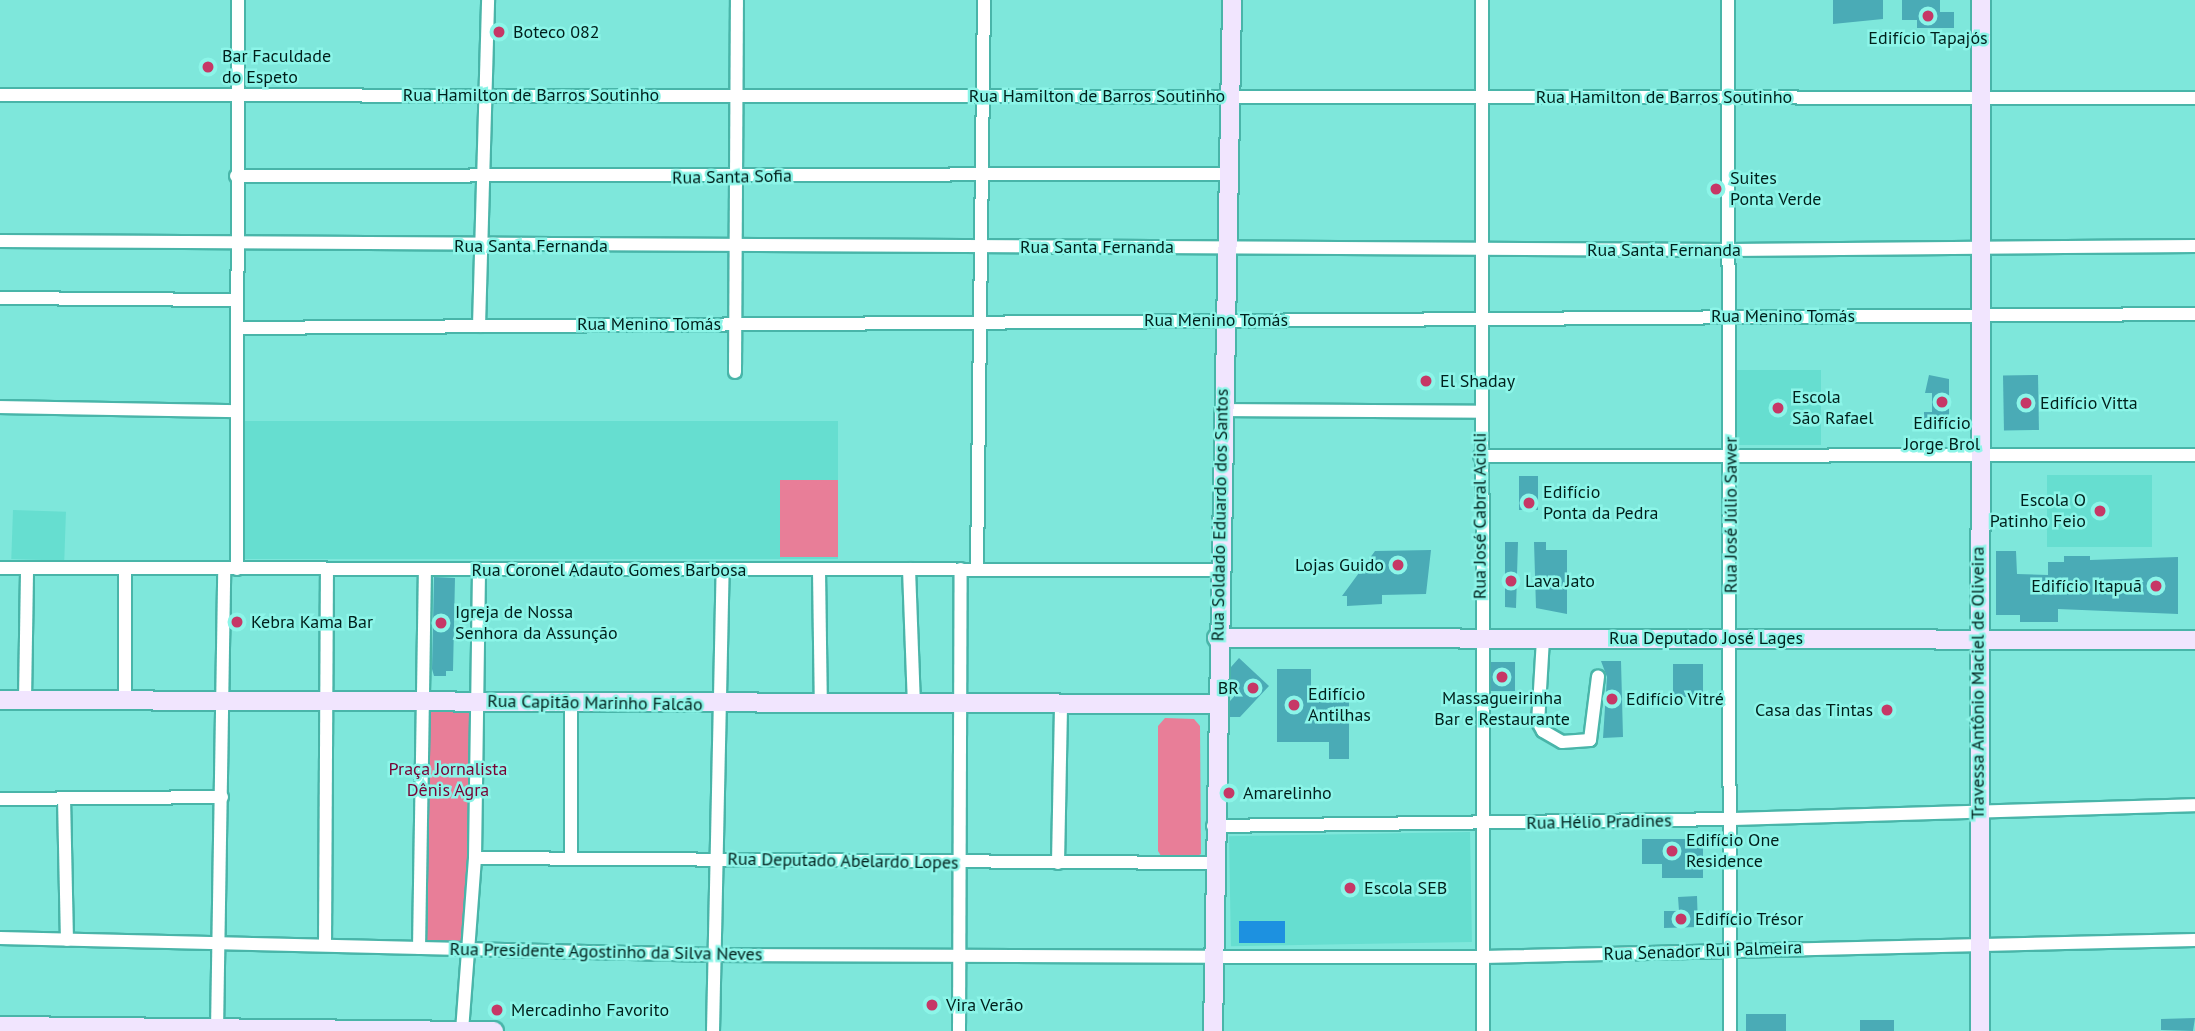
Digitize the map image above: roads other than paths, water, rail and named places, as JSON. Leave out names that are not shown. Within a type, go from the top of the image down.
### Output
[{"type":"street","points":[[217,1029],[215,945],[237,328],[239,0]]},
{"type":"street","points":[[479,326],[488,0]]},
{"type":"street","points":[[736,372],[737,0]]},
{"type":"street","points":[[977,569],[984,0]]},
{"type":"street","name":"Rua Soldado Eduardo dos Santos","points":[[1213,1031],[1212,863],[1232,0]]},
{"type":"street","name":"Rua José Cabral Acioli","points":[[1482,0],[1480,640],[1483,1031]]},
{"type":"street","name":"Rua José Júlio Sawer","points":[[1728,0],[1731,459],[1730,1031]]},
{"type":"street","name":"Travessa Antônio Maciel de Oliveira","points":[[1980,1031],[1978,456],[1981,0]]},
{"type":"street","name":"Rua Hamilton de Barros Soutinho","points":[[0,94],[2195,98]]},
{"type":"street","name":"Rua Santa Sofia","points":[[236,176],[483,179],[982,173],[1227,174]]},
{"type":"street","name":"Rua Santa Fernanda","points":[[0,241],[481,247],[736,244],[1730,250],[2195,246]]},
{"type":"street","points":[[0,298],[237,300]]},
{"type":"street","name":"Rua Menino Tomás","points":[[237,328],[2195,313]]},
{"type":"street","points":[[0,407],[234,411]]},
{"type":"street","points":[[1222,410],[1481,412]]},
{"type":"street","points":[[1480,456],[1731,459],[2195,455]]},
{"type":"street","name":"Rua Coronel Adauto Gomes Barbosa","points":[[0,568],[1218,570]]},
{"type":"street","points":[[25,700],[27,569]]},
{"type":"street","points":[[125,569],[125,701]]},
{"type":"street","points":[[325,944],[327,569]]},
{"type":"street","points":[[909,569],[915,704]]},
{"type":"street","points":[[960,1031],[963,863],[961,569]]},
{"type":"street","points":[[419,947],[425,570]]},
{"type":"street","points":[[462,1031],[475,858],[479,570]]},
{"type":"street","points":[[713,1031],[723,570]]},
{"type":"street","points":[[819,570],[821,706]]},
{"type":"street","name":"Rua Deputado José Lages","points":[[1217,638],[1480,640],[1978,636],[2195,640]]},
{"type":"street","points":[[1216,704],[1221,655],[1242,638]]},
{"type":"street","points":[[1543,639],[1538,722],[1542,731],[1562,742],[1590,740],[1598,677]]},
{"type":"street","points":[[1191,704],[1216,684]]},
{"type":"street","name":"Rua Capitão Marinho Falcão","points":[[0,700],[821,706],[961,702],[1216,704]]},
{"type":"street","points":[[1058,863],[1061,704]]},
{"type":"street","points":[[570,859],[571,705]]},
{"type":"street","points":[[0,799],[222,797]]},
{"type":"street","points":[[64,798],[67,940]]},
{"type":"street","name":"Rua Hélio Pradines","points":[[1213,826],[1483,825],[2195,805]]},
{"type":"street","name":"Rua Deputado Abelardo Lopes","points":[[475,858],[1212,863]]},
{"type":"street","name":"Rua Presidente Agostinho da Silva Neves","points":[[0,938],[714,955],[1212,957]]},
{"type":"street","name":"Rua Senador Rui Palmeira","points":[[1212,957],[1483,957],[2195,940]]},
{"type":"street","points":[[0,1026],[494,1031]]},
{"type":"water","points":[[1239,921],[1285,921],[1285,943],[1239,943]]},
{"type":"place","name":"Edifício Tapajós","points":[[1928,16]]},
{"type":"place","name":"Boteco 082","points":[[499,32]]},
{"type":"place","name":"Bar Faculdade do Espeto","points":[[208,67]]},
{"type":"place","name":"Suites Ponta Verde","points":[[1716,189]]},
{"type":"place","name":"El Shaday","points":[[1426,381]]},
{"type":"place","name":"Edifício Jorge Brol","points":[[1942,402]]},
{"type":"place","name":"Edifício Vitta","points":[[2026,403]]},
{"type":"place","name":"Escola São Rafael","points":[[1778,408]]},
{"type":"place","name":"Edifício Ponta da Pedra","points":[[1529,503]]},
{"type":"place","name":"Escola O Patinho Feio","points":[[2100,511]]},
{"type":"place","name":"Lojas Guido","points":[[1398,565]]},
{"type":"place","name":"Lava Jato","points":[[1511,581]]},
{"type":"place","name":"Edifício Itapuã","points":[[2156,586]]},
{"type":"place","name":"Kebra Kama Bar","points":[[237,622]]},
{"type":"place","name":"Igreja de Nossa Senhora da Assunção","points":[[441,623]]},
{"type":"place","name":"Massagueirinha Bar e Restaurante","points":[[1502,677]]},
{"type":"place","name":"BR","points":[[1253,688]]},
{"type":"place","name":"Edifício Vitré","points":[[1612,699]]},
{"type":"place","name":"Edifício Antilhas","points":[[1294,705]]},
{"type":"place","name":"Casa das Tintas","points":[[1887,710]]},
{"type":"place","name":"Amarelinho","points":[[1229,793]]},
{"type":"place","name":"Edifício One Residence","points":[[1672,851]]},
{"type":"place","name":"Escola SEB","points":[[1350,888]]},
{"type":"place","name":"Edifício Trésor","points":[[1681,919]]},
{"type":"place","name":"Vira Verão","points":[[932,1005]]},
{"type":"place","name":"Mercadinho Favorito","points":[[497,1010]]},
{"type":"park label","name":"Praça Jornalista Dênis Agra","points":[[448,780]]}]
